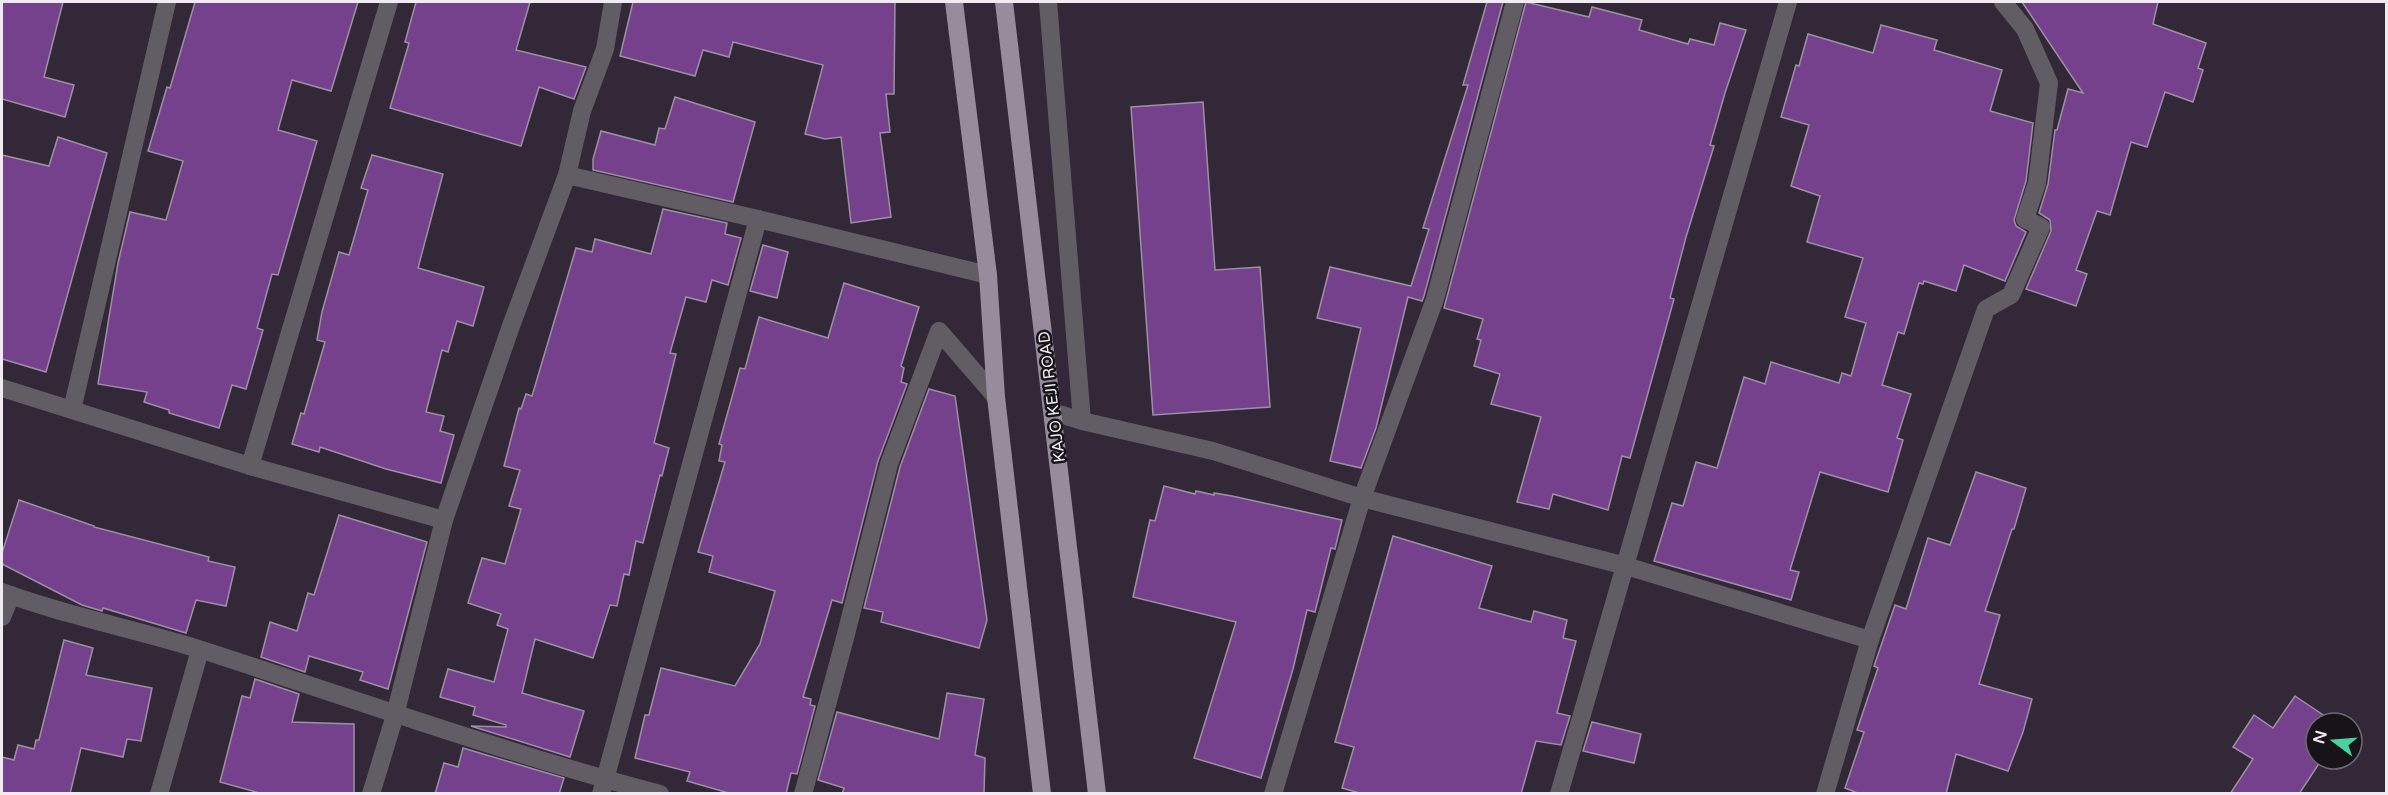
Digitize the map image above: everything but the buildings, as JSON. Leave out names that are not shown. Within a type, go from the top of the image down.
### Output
[{"type":"main road","points":[[954,2],[988,275],[996,397],[1042,794]]},
{"type":"main road","name":"KAJO KEJI ROAD","points":[[1004,2],[1097,794]]},
{"type":"street","points":[[72,410],[167,2]]},
{"type":"street","points":[[250,466],[389,2]]},
{"type":"street","points":[[371,794],[395,715],[444,520],[511,326],[567,175],[582,111],[605,49],[613,2]]},
{"type":"street","points":[[1048,2],[1082,421]]},
{"type":"street","points":[[1273,794],[1362,498],[1435,298],[1515,2]]},
{"type":"street","points":[[1559,794],[1788,2]]},
{"type":"street","points":[[1825,794],[1870,640],[1986,309],[2011,295],[2041,227],[2025,219],[2037,183],[2049,83],[2025,29],[2003,2]]},
{"type":"street","points":[[567,175],[988,275]]},
{"type":"street","points":[[603,786],[758,219]]},
{"type":"street","points":[[802,794],[889,464],[939,331],[996,397]]},
{"type":"street","points":[[2,388],[250,466],[444,520]]},
{"type":"street","points":[[1053,412],[1082,421],[1213,451],[1362,498],[1626,566],[1870,640]]},
{"type":"street","points":[[2,617],[6,593],[200,650],[603,786],[660,794]]},
{"type":"street","points":[[159,794],[200,650]]}]
